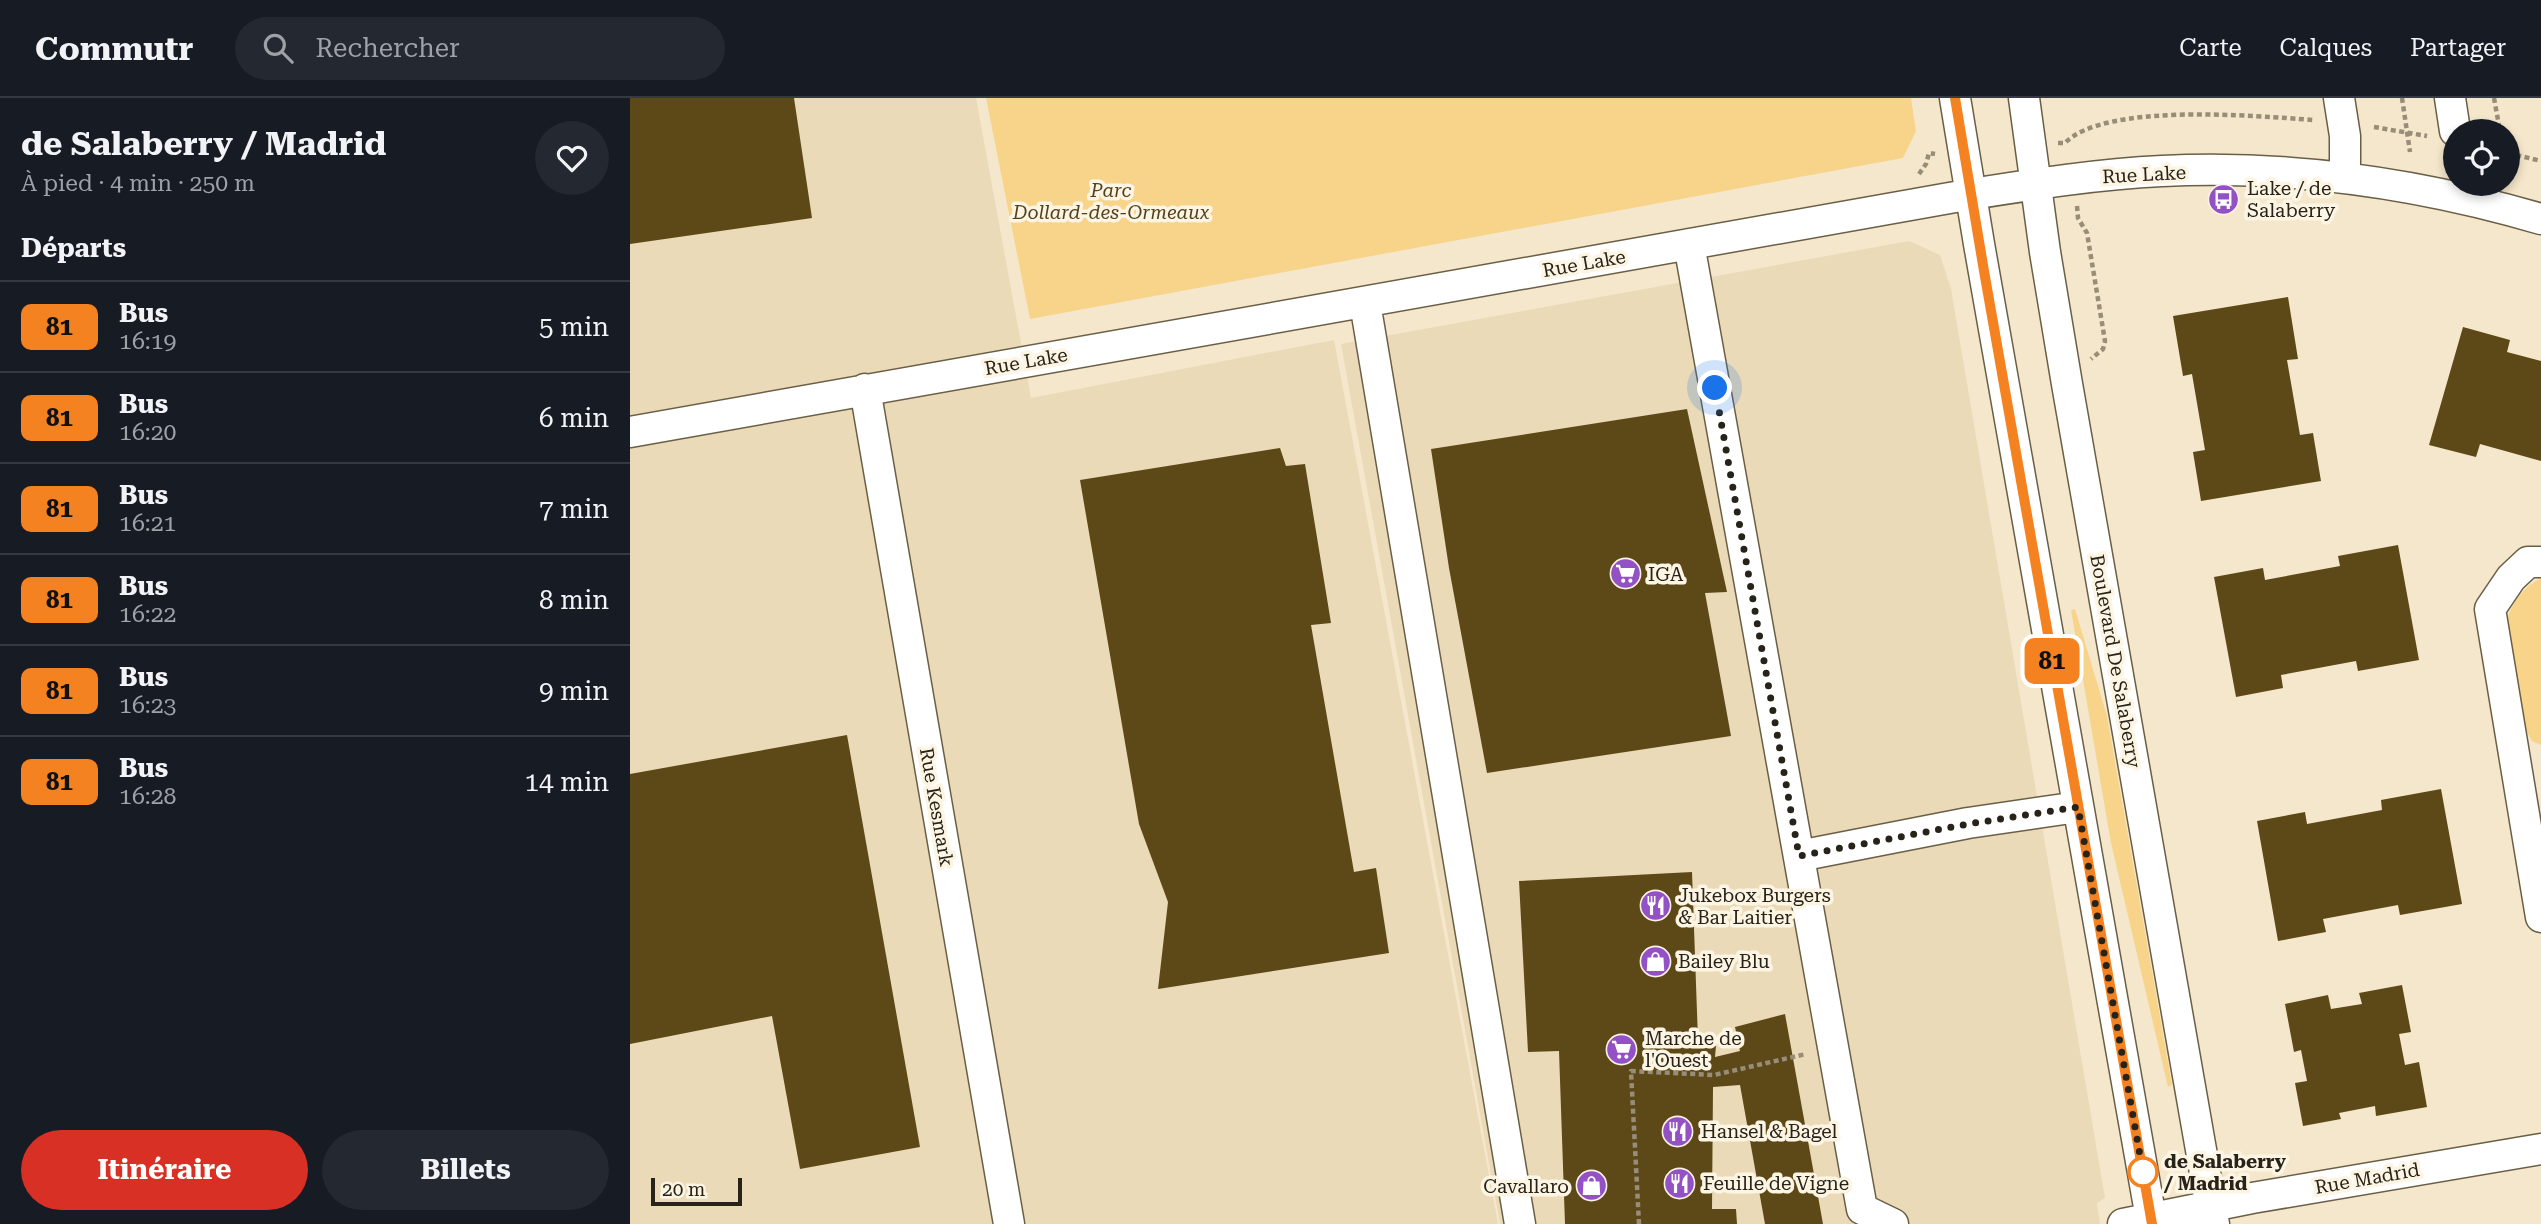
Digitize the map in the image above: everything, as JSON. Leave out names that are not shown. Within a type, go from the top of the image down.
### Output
[{"type":"street","points":[[1955,98],[2078,807],[2142,1222]]},
{"type":"street","name":"Boulevard De Salaberry","points":[[2024,98],[2065,374],[2213,1215]]},
{"type":"street","points":[[2339,98],[2345,136],[2345,178]]},
{"type":"street","points":[[2450,98],[2453,119]]},
{"type":"street","name":"Rue Lake","points":[[630,432],[2037,183],[2119,174],[2241,170],[2443,189]]},
{"type":"street","name":"Rue Lake","points":[[2474,196],[2541,219]]},
{"type":"street","points":[[1689,244],[1862,1209],[1893,1224]]},
{"type":"street","points":[[1365,303],[1520,1224]]},
{"type":"street","name":"Rue Kesmark","points":[[865,389],[1009,1224]]},
{"type":"street","points":[[2541,562],[2528,562],[2511,578],[2490,609],[2528,762],[2541,917]]},
{"type":"street","points":[[1799,856],[1968,824],[2078,807]]},
{"type":"street","name":"Rue Madrid","points":[[2142,1222],[2213,1215],[2541,1149]]},
{"type":"path","points":[[2402,98],[2410,152]]},
{"type":"path","points":[[2494,98],[2498,119]]},
{"type":"path","points":[[2072,136],[2104,123],[2130,118],[2205,116],[2318,121]]},
{"type":"path","points":[[2366,126],[2426,136]]},
{"type":"path","points":[[2520,156],[2541,161]]},
{"type":"path","points":[[2083,225],[2087,233],[2105,341],[2103,349],[2098,352]]},
{"type":"path","points":[[1639,1224],[1631,1071],[1714,1075],[1833,1049]]},
{"type":"shaded area","points":[[630,98],[976,98],[1031,398],[1334,340],[1498,1224],[630,1224]]},
{"type":"shaded area","points":[[1909,241],[1940,255],[1951,289],[2105,1198],[2097,1203],[2100,1224],[1500,1224],[1341,344]]},
{"type":"green space","name":"Parc Dollard-des-Ormeaux","points":[[986,98],[1911,98],[1916,131],[1903,158],[1030,319]]},
{"type":"green space","points":[[2541,578],[2541,745],[2532,741],[2525,728],[2506,621],[2519,596]]},
{"type":"green space","points":[[2075,609],[2107,716],[2172,1085],[2168,1087],[2111,843],[2071,610]]},
{"type":"building","points":[[630,98],[794,98],[812,218],[630,244]]},
{"type":"building","points":[[2288,297],[2298,359],[2287,360],[2300,435],[2313,433],[2321,481],[2201,501],[2193,452],[2205,450],[2192,374],[2183,376],[2173,316]]},
{"type":"building","points":[[2463,327],[2510,340],[2507,352],[2541,361],[2541,461],[2480,444],[2476,457],[2429,445]]},
{"type":"building","points":[[1687,409],[1727,592],[1705,593],[1731,736],[1487,773],[1449,568],[1431,449]]},
{"type":"building","points":[[1280,448],[1286,466],[1305,464],[1331,623],[1311,625],[1354,872],[1376,868],[1389,953],[1158,989],[1168,902],[1139,824],[1080,480]]},
{"type":"building","points":[[2398,545],[2419,660],[2358,671],[2356,661],[2281,675],[2283,688],[2236,697],[2214,577],[2263,568],[2265,580],[2340,566],[2338,556]]},
{"type":"building","points":[[847,735],[920,1147],[800,1169],[772,1016],[630,1044],[630,774]]},
{"type":"building","points":[[2441,789],[2462,904],[2400,915],[2398,905],[2323,919],[2326,932],[2278,941],[2257,821],[2305,812],[2307,824],[2382,810],[2381,800]]},
{"type":"building","name":"Marche de l'Ouest","points":[[1692,872],[1698,1040],[1716,1046],[1715,1057],[1740,1051],[1735,1027],[1785,1014],[1823,1224],[1765,1224],[1740,1085],[1713,1087],[1712,1209],[1736,1209],[1737,1224],[1565,1224],[1559,1051],[1528,1052],[1519,881]]},
{"type":"building","points":[[2402,985],[2411,1032],[2399,1034],[2405,1065],[2419,1062],[2427,1107],[2376,1116],[2375,1106],[2339,1113],[2341,1119],[2303,1126],[2295,1083],[2307,1081],[2301,1050],[2294,1052],[2285,1004],[2328,995],[2331,1009],[2362,1004],[2359,993]]},
{"type":"bus line","name":"81","points":[[1955,98],[2152,1224]]},
{"type":"place","name":"Lake / de Salaberry","points":[[2224,199]]},
{"type":"place","name":"IGA","points":[[1625,574]]},
{"type":"place","name":"Jukebox Burgers & Bar Laitier","points":[[1655,906]]},
{"type":"place","name":"Bailey Blu","points":[[1655,961]]},
{"type":"place","name":"Marche de l'Ouest","points":[[1622,1049]]},
{"type":"place","name":"Hansel & Bagel","points":[[1678,1131]]},
{"type":"place","name":"de Salaberry / Madrid","points":[[2143,1172]]},
{"type":"place","name":"Feuille de Vigne","points":[[1680,1183]]},
{"type":"place","name":"Cavallaro","points":[[1592,1186]]},
{"type":"route","points":[[1715,388],[1799,856],[1968,824],[2078,807],[2143,1172]]}]
